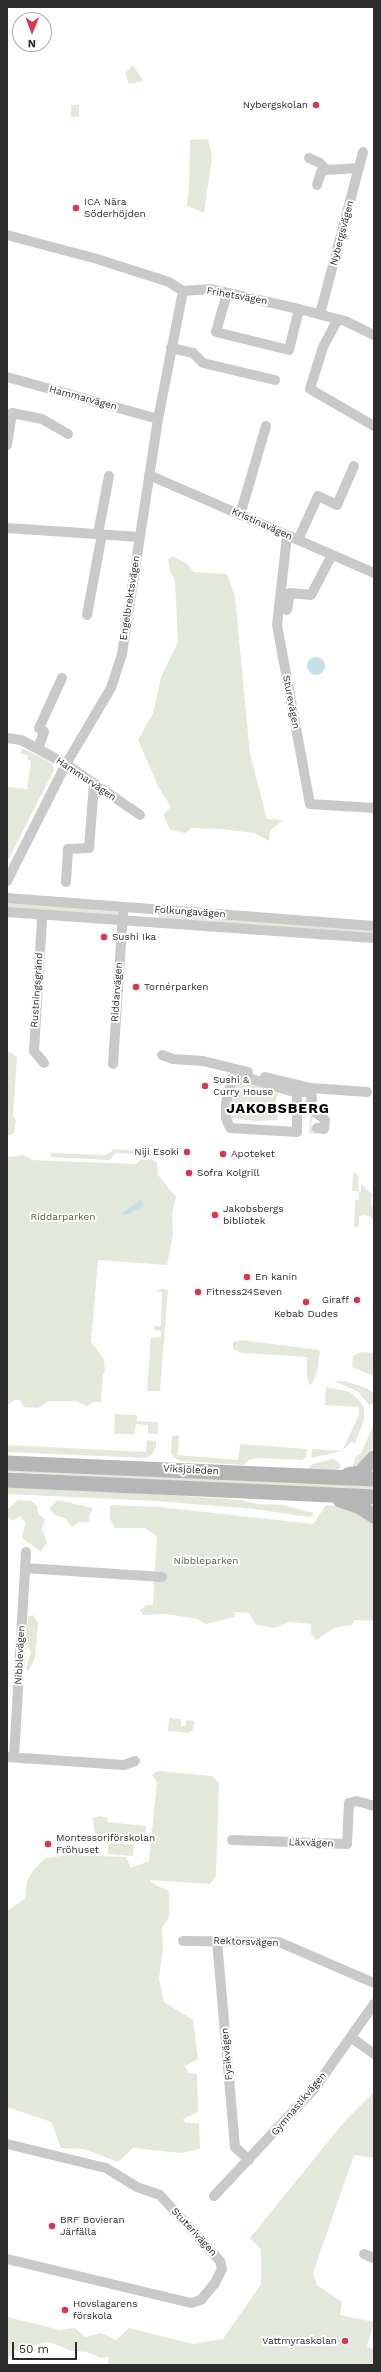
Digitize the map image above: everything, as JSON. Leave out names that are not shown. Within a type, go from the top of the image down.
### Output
[{"type":"main road","points":[[320,1478],[360,1473],[374,1458]]},
{"type":"main road","name":"Viksjöleden","points":[[7,1462],[161,1468],[320,1478],[374,1479]]},
{"type":"main road","name":"Viksjöleden","points":[[7,1480],[374,1497]]},
{"type":"main road","points":[[322,1494],[360,1507],[374,1516]]},
{"type":"street","name":"Nybergsvägen","points":[[320,314],[363,152]]},
{"type":"street","points":[[309,158],[320,163],[326,170]]},
{"type":"street","points":[[317,185],[321,172],[326,170],[359,168]]},
{"type":"street","points":[[7,235],[97,259],[169,282],[183,291]]},
{"type":"street","name":"Frihetsvägen","points":[[183,291],[210,289],[299,309],[338,319],[374,335]]},
{"type":"street","name":"Engelbrektsvägen","points":[[7,881],[66,764],[111,688],[122,654],[158,419],[183,291]]},
{"type":"street","points":[[226,293],[216,332],[289,350],[299,309]]},
{"type":"street","points":[[338,319],[323,347],[310,389],[374,426]]},
{"type":"street","points":[[171,348],[193,353],[204,362],[275,380]]},
{"type":"street","name":"Hammarvägen","points":[[7,377],[158,419]]},
{"type":"street","points":[[7,445],[12,413],[42,419],[68,434]]},
{"type":"street","points":[[240,515],[266,426]]},
{"type":"street","points":[[298,540],[318,496],[337,505],[354,466]]},
{"type":"street","name":"Kristinavägen","points":[[149,475],[374,573]]},
{"type":"street","points":[[87,616],[109,476]]},
{"type":"street","points":[[7,528],[140,537]]},
{"type":"street","name":"Sturevägen","points":[[287,536],[277,626],[310,804],[374,808]]},
{"type":"street","points":[[287,610],[290,593],[311,595],[332,555]]},
{"type":"street","points":[[38,749],[44,732],[39,728],[62,678]]},
{"type":"street","name":"Hammarvägen","points":[[7,738],[21,740],[66,764],[140,815]]},
{"type":"street","points":[[66,882],[68,849],[88,848],[94,784]]},
{"type":"street","name":"Folkungavägen","points":[[7,898],[374,926]]},
{"type":"street","name":"Riddarvägen","points":[[113,1064],[124,907]]},
{"type":"street","name":"Folkungavägen","points":[[7,912],[123,919],[374,938]]},
{"type":"street","name":"Rustningsgränd","points":[[38,914],[42,919],[34,1051],[44,1063]]},
{"type":"street","points":[[162,1055],[173,1059],[203,1062],[298,1089],[311,1088],[368,1092]]},
{"type":"street","points":[[298,1089],[297,1132],[230,1128],[226,1118],[226,1103],[232,1078],[239,1075],[308,1091],[314,1111],[325,1120],[324,1130],[317,1128]]},
{"type":"street","name":"Nibblevägen","points":[[26,1552],[10,1757],[124,1765],[135,1762]]},
{"type":"street","points":[[25,1568],[162,1577]]},
{"type":"street","name":"Läxvägen","points":[[232,1840],[347,1844],[348,1803],[357,1801],[374,1806]]},
{"type":"street","name":"Rektorsvägen","points":[[182,1941],[279,1942],[374,1983]]},
{"type":"street","name":"Fysikvägen","points":[[217,1941],[235,2147],[249,2160]]},
{"type":"street","name":"Gymnastikvägen","points":[[214,2196],[314,2089],[352,2038],[374,2004]]},
{"type":"street","points":[[352,2038],[374,2054]]},
{"type":"street","name":"Stuterivägen","points":[[7,2144],[106,2168],[138,2187],[160,2195],[220,2261],[222,2269],[215,2283],[201,2300],[190,2303],[7,2259]]},
{"type":"street","points":[[364,2254],[374,2258]]},
{"type":"green space","points":[[133,65],[143,81],[129,84],[125,73]]},
{"type":"green space","points":[[71,105],[79,105],[79,117],[71,117]]},
{"type":"green space","points":[[208,139],[212,158],[204,213],[187,206],[190,140]]},
{"type":"green space","points":[[173,556],[187,564],[194,572],[227,574],[235,596],[250,754],[267,819],[283,820],[270,831],[269,841],[254,833],[221,829],[192,828],[185,833],[170,830],[163,814],[171,807],[158,786],[138,740],[153,713],[161,677],[178,642],[175,581],[170,571],[168,559]]},
{"type":"green space","points":[[22,748],[52,763],[54,770],[7,862],[7,787],[27,789],[31,761],[28,760],[27,755],[20,753]]},
{"type":"green space","points":[[7,902],[118,911],[117,917],[7,908]]},
{"type":"green space","points":[[159,915],[374,930],[374,935],[159,920]]},
{"type":"green space","points":[[10,1052],[17,1057],[13,1116],[16,1120],[14,1133],[7,1136],[7,1053]]},
{"type":"green space","points":[[238,1079],[279,1090],[276,1099],[278,1120],[255,1121],[228,1118],[231,1088]]},
{"type":"green space","points":[[314,1093],[317,1093],[317,1105],[329,1106],[326,1111],[318,1112],[312,1119],[311,1126],[317,1134],[309,1133],[311,1106]]},
{"type":"green space","points":[[114,1149],[156,1152],[156,1155],[116,1153],[109,1160],[50,1157],[51,1153],[107,1155]]},
{"type":"green space","name":"Riddarparken","points":[[23,1155],[33,1160],[137,1164],[140,1160],[152,1159],[157,1163],[158,1175],[176,1197],[172,1215],[173,1235],[167,1265],[98,1260],[91,1342],[104,1359],[105,1372],[103,1374],[101,1402],[94,1402],[87,1406],[75,1401],[49,1401],[38,1408],[23,1407],[20,1400],[15,1400],[7,1405],[7,1157]]},
{"type":"green space","points":[[353,1172],[358,1175],[359,1191],[352,1191]]},
{"type":"green space","points":[[361,1184],[372,1194],[371,1204],[374,1211],[374,1221],[369,1216],[363,1215],[359,1217],[359,1226],[354,1228],[355,1200],[359,1200],[359,1191],[361,1191]]},
{"type":"green space","points":[[162,1289],[168,1290],[160,1391],[147,1391],[151,1338],[161,1337],[161,1331],[154,1330],[154,1326],[161,1326],[162,1292],[156,1291]]},
{"type":"green space","points":[[242,1340],[319,1350],[320,1353],[317,1372],[312,1384],[310,1385],[307,1377],[307,1357],[242,1353],[233,1349],[233,1342]]},
{"type":"green space","points":[[361,1352],[374,1353],[374,1376],[352,1367],[353,1356]]},
{"type":"green space","points":[[334,1381],[345,1381],[366,1388],[374,1393],[374,1403],[369,1405],[357,1391]]},
{"type":"green space","points":[[326,1387],[350,1392],[359,1400],[364,1408],[364,1420],[355,1443],[351,1442],[342,1451],[359,1415],[359,1407],[325,1405]]},
{"type":"green space","points":[[115,1414],[137,1415],[137,1421],[158,1422],[158,1434],[148,1434],[148,1425],[136,1424],[135,1434],[114,1434]]},
{"type":"green space","points":[[374,1424],[372,1454],[351,1471],[356,1456],[361,1453]]},
{"type":"green space","points":[[179,1435],[178,1455],[238,1460],[240,1444],[307,1449],[306,1457],[302,1460],[257,1458],[249,1460],[244,1465],[180,1461],[173,1457],[171,1452],[172,1436]]},
{"type":"green space","points":[[147,1440],[156,1441],[156,1447],[152,1455],[145,1458],[7,1452],[7,1445],[146,1452]]},
{"type":"green space","points":[[312,1449],[342,1451],[311,1458]]},
{"type":"green space","points":[[332,1459],[337,1460],[341,1467],[336,1471],[309,1469],[310,1465]]},
{"type":"green space","points":[[7,1468],[374,1486],[374,1491],[7,1472]]},
{"type":"green space","points":[[7,1484],[241,1500],[258,1504],[284,1505],[313,1513],[313,1516],[308,1517],[254,1509],[156,1501],[7,1494]]},
{"type":"green space","points":[[18,1500],[31,1501],[37,1506],[38,1514],[45,1519],[42,1529],[47,1542],[41,1552],[22,1538],[25,1523],[20,1516],[11,1521],[7,1515],[7,1510]]},
{"type":"green space","points":[[58,1500],[93,1508],[89,1516],[90,1522],[79,1522],[72,1527],[65,1518],[55,1515],[49,1508]]},
{"type":"green space","name":"Nibbleparken","points":[[110,1505],[159,1507],[313,1524],[326,1505],[346,1507],[374,1523],[374,1621],[354,1620],[352,1625],[334,1628],[316,1640],[311,1634],[311,1624],[289,1622],[275,1628],[256,1625],[249,1613],[234,1612],[235,1617],[206,1624],[197,1619],[166,1614],[143,1615],[140,1610],[146,1605],[153,1605],[154,1585],[152,1583],[154,1582],[157,1536],[145,1528],[115,1528],[110,1519]]},
{"type":"green space","points":[[33,1615],[38,1623],[35,1658],[28,1672],[26,1668],[31,1652],[26,1642],[28,1617]]},
{"type":"green space","points":[[169,1718],[181,1719],[181,1726],[186,1726],[186,1720],[194,1721],[193,1731],[189,1731],[189,1733],[168,1731]]},
{"type":"green space","points":[[158,1771],[212,1776],[219,1783],[216,1876],[210,1884],[150,1880],[150,1882],[169,1891],[169,1918],[162,1927],[163,1948],[159,1979],[164,2002],[193,2020],[198,2059],[185,2066],[188,2073],[197,2074],[198,2112],[183,2119],[186,2123],[199,2123],[200,2149],[181,2153],[133,2148],[118,2162],[83,2149],[61,2148],[51,2122],[7,2107],[7,1911],[25,1899],[27,1881],[34,1869],[46,1858],[68,1855],[126,1857],[131,1868],[149,1861],[157,1782],[152,1775]]},
{"type":"green space","points":[[100,1816],[108,1818],[107,1822],[146,1826],[144,1844],[105,1840],[105,1836],[95,1837],[93,1818]]},
{"type":"green space","points":[[108,1843],[134,1845],[133,1856],[108,1854]]},
{"type":"green space","points":[[374,2092],[374,2158],[354,2155],[313,2273],[317,2285],[342,2302],[340,2315],[374,2322],[367,2347],[374,2349],[374,2365],[107,2365],[109,2357],[101,2358],[87,2352],[72,2351],[49,2342],[22,2347],[12,2353],[7,2361],[7,2317],[60,2330],[75,2328],[85,2337],[101,2333],[116,2340],[129,2328],[193,2344],[223,2339],[261,2284],[261,2250],[250,2238],[344,2122]]},
{"type":"water","points":[[316,657],[322,660],[325,666],[322,672],[316,675],[310,672],[307,666],[310,660]]},
{"type":"water","points":[[141,1200],[144,1206],[126,1215],[122,1213]]},
{"type":"place","name":"Nybergskolan","points":[[316,105]]},
{"type":"place","name":"ICA Nära Söderhöjden","points":[[76,208]]},
{"type":"place","name":"Sushi Ika","points":[[104,937]]},
{"type":"place","name":"Tornérparken","points":[[136,987]]},
{"type":"place","name":"Sushi & Curry House","points":[[205,1086]]},
{"type":"place","name":"Niji Esoki","points":[[187,1152]]},
{"type":"place","name":"Apoteket","points":[[223,1154]]},
{"type":"place","name":"Sofra Kolgrill","points":[[189,1173]]},
{"type":"place","name":"Jakobsbergs bibliotek","points":[[215,1215]]},
{"type":"place","name":"En kanin","points":[[247,1277]]},
{"type":"place","name":"Fitness24Seven","points":[[198,1292]]},
{"type":"place","name":"Giraff","points":[[357,1300]]},
{"type":"place","name":"Kebab Dudes","points":[[306,1302]]},
{"type":"place","name":"Montessoriförskolan Fröhuset","points":[[48,1844]]},
{"type":"place","name":"BRF Bovieran Järfälla","points":[[52,2226]]},
{"type":"place","name":"Hovslagarens förskola","points":[[65,2310]]},
{"type":"place","name":"Vattmyraskolan","points":[[345,2341]]},
{"type":"district","name":"JAKOBSBERG","points":[[278,1109]]}]
